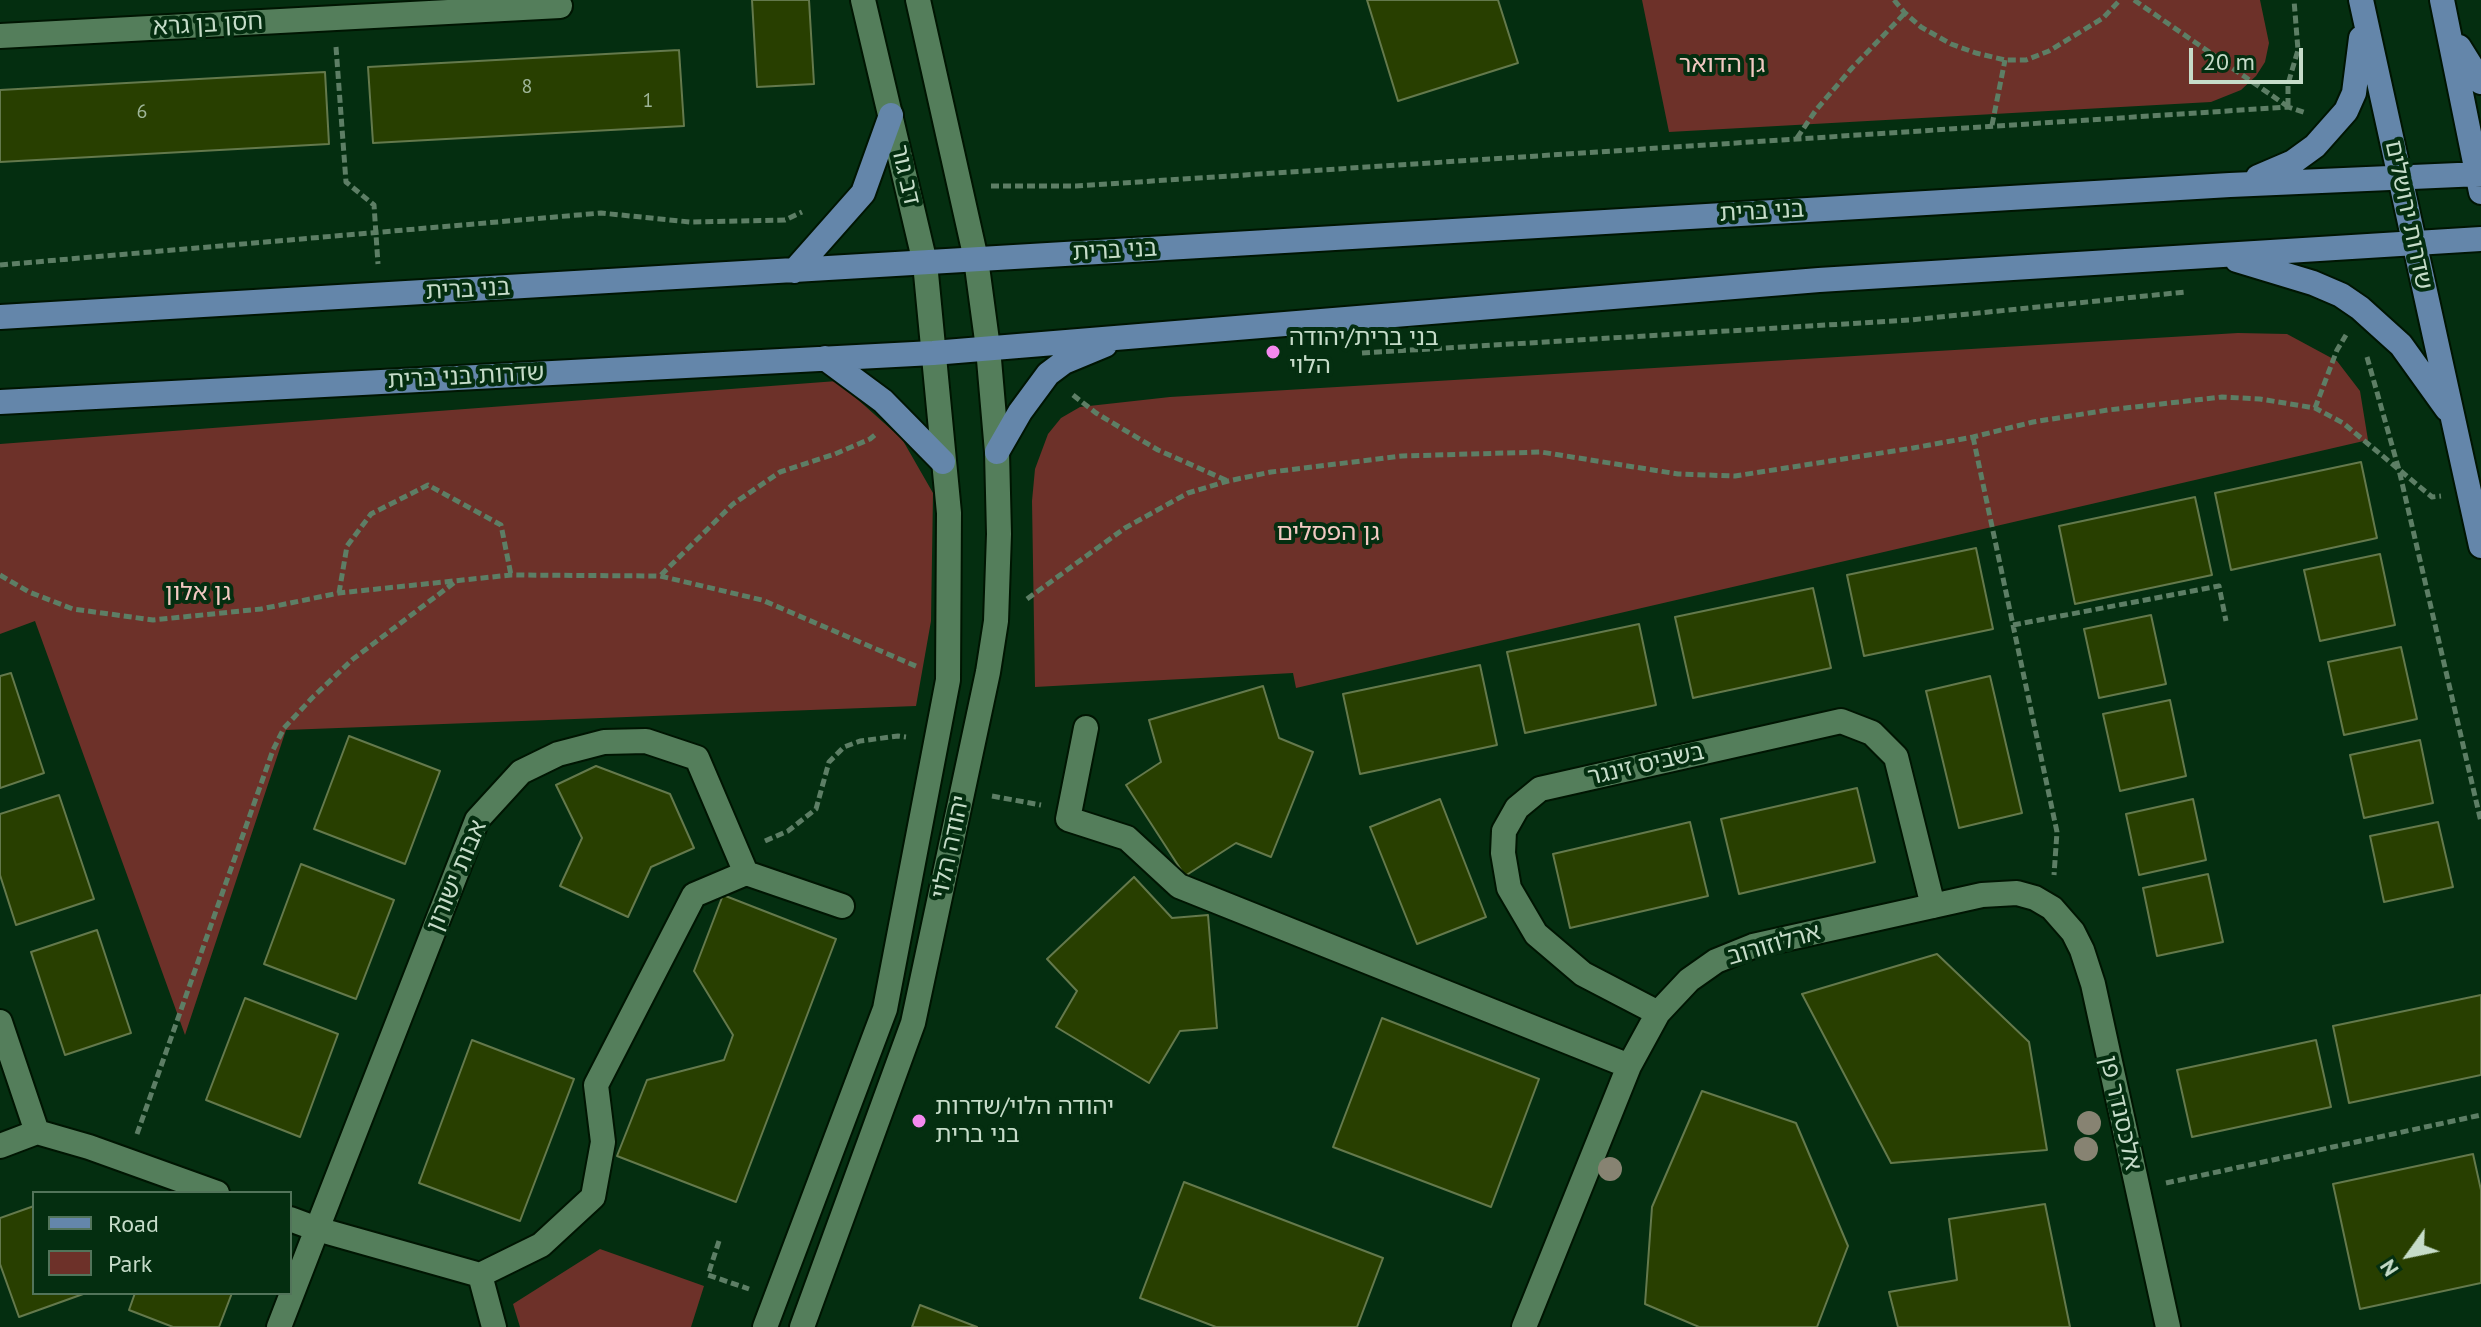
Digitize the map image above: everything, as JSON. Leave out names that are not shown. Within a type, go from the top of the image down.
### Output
[{"type":"main road","points":[[2230,185],[2400,177],[2480,180],[2442,0]]},
{"type":"main road","points":[[2230,185],[2270,174],[2293,162],[2315,146],[2346,111],[2359,69],[2362,6]]},
{"type":"main road","name":"שדרות ירושלים","points":[[2362,6],[2481,546]]},
{"type":"main road","points":[[2449,30],[2481,82]]},
{"type":"main road","points":[[794,271],[863,193],[891,115]]},
{"type":"main road","name":"בני ברית","points":[[0,317],[2230,185]]},
{"type":"main road","points":[[933,353],[1819,280],[2481,239]]},
{"type":"main road","points":[[2220,255],[2313,283],[2341,295],[2357,314],[2401,345],[2453,418]]},
{"type":"main road","points":[[997,452],[1020,412],[1048,374],[1064,362],[1124,336]]},
{"type":"main road","name":"שדרות בני ברית","points":[[0,402],[933,353]]},
{"type":"main road","points":[[825,358],[900,415],[943,462]]},
{"type":"street","name":"דב גור","points":[[863,0],[925,263],[933,353]]},
{"type":"street","name":"דב גור","points":[[918,0],[976,259],[988,348]]},
{"type":"street","name":"חסן בן גרא","points":[[0,36],[334,18],[392,8],[560,6]]},
{"type":"street","name":"יהודה הלוי","points":[[802,1327],[913,1023],[988,672],[996,621],[999,534],[997,452],[988,348]]},
{"type":"street","name":"יהודה הלוי","points":[[765,1327],[885,1009],[948,680],[949,513],[933,353]]},
{"type":"street","name":"בשביס זינגר","points":[[1658,1013],[1583,974],[1536,934],[1509,888],[1503,853],[1504,831],[1517,808],[1540,789],[1841,721],[1872,733],[1896,757],[1933,906]]},
{"type":"street","points":[[1086,728],[1068,819],[1127,838],[1179,886],[1629,1066]]},
{"type":"street","name":"אבות ישורון","points":[[292,1293],[477,820],[521,772],[558,754],[604,742],[646,741],[697,758],[742,863]]},
{"type":"street","points":[[292,1220],[480,1275],[541,1245],[593,1197],[603,1142],[596,1085],[694,895],[742,863],[842,906]]},
{"type":"street","name":"ארלוזורוב","points":[[1524,1327],[1629,1066],[1658,1013],[1689,980],[1716,961],[1753,946],[1982,895],[2017,893],[2035,898],[2052,908]]},
{"type":"street","name":"אלכסנדר פן","points":[[2052,908],[2073,932],[2093,984],[2168,1327]]},
{"type":"street","points":[[0,1022],[37,1132]]},
{"type":"street","points":[[0,1146],[37,1132],[211,1191]]},
{"type":"street","points":[[480,1275],[494,1327]]},
{"type":"street","name":"אבות ישורון","points":[[279,1327],[291,1295]]},
{"type":"path","points":[[1894,0],[1921,27],[1951,44],[2005,60],[2026,60],[2049,51],[2103,18],[2120,0]]},
{"type":"path","points":[[2134,0],[2288,107],[2337,123]]},
{"type":"path","points":[[2288,107],[2288,84],[2298,50],[2294,0]]},
{"type":"path","points":[[1797,138],[1852,68],[1905,13]]},
{"type":"path","points":[[334,18],[346,182],[374,205],[376,233]]},
{"type":"path","points":[[1992,125],[2005,60]]},
{"type":"path","points":[[959,186],[1076,186],[2288,107]]},
{"type":"path","points":[[0,265],[601,213],[690,222],[785,220],[814,207]]},
{"type":"path","points":[[1349,353],[1910,320],[2185,292]]},
{"type":"path","points":[[2315,408],[2337,350],[2357,314]]},
{"type":"path","points":[[2357,314],[2399,470],[2481,822]]},
{"type":"path","points":[[1048,374],[1096,413],[1158,450],[1228,481]]},
{"type":"path","points":[[996,621],[1138,520],[1188,493],[1228,481],[1326,464],[1402,456],[1541,452],[1678,474],[1735,476],[1973,437],[2063,417],[2222,397],[2260,399],[2315,408],[2343,423],[2432,497],[2469,490]]},
{"type":"path","points":[[660,576],[733,504],[780,472],[870,439],[900,415]]},
{"type":"path","points":[[1973,437],[2057,832],[2052,908]]},
{"type":"path","points":[[339,593],[347,546],[371,514],[428,485],[501,525],[511,575]]},
{"type":"path","points":[[0,575],[29,592],[73,609],[153,620],[261,609],[339,593],[511,575],[660,576],[762,600],[948,680]]},
{"type":"path","points":[[127,1161],[273,750],[284,728],[353,659],[456,581]]},
{"type":"path","points":[[2013,625],[2219,586],[2226,621]]},
{"type":"path","points":[[742,863],[816,809],[829,762],[844,747],[860,741],[898,736],[936,742]]},
{"type":"path","points":[[1016,800],[1029,803]]},
{"type":"path","points":[[2137,1190],[2481,1115]]},
{"type":"path","points":[[719,1241],[708,1275],[776,1298]]},
{"type":"green space","name":"גן הדואר","points":[[1642,0],[2260,0],[2269,43],[2265,62],[2256,76],[2241,90],[2211,102],[1669,132]]},
{"type":"green space","name":"גן הפסלים","points":[[2238,333],[2287,334],[2337,361],[2360,391],[2368,440],[1296,688],[1293,673],[1035,687],[1032,501],[1035,469],[1048,434],[1061,418],[1080,407],[1170,397]]},
{"type":"green space","name":"גן אלון","points":[[837,381],[902,439],[933,493],[931,621],[916,706],[286,730],[185,1035],[35,621],[0,634],[0,444]]},
{"type":"green space","points":[[600,1249],[704,1286],[691,1327],[520,1327],[513,1304]]},
{"type":"building","points":[[752,0],[809,0],[814,84],[757,87]]},
{"type":"building","points":[[1367,0],[1498,0],[1518,63],[1398,101]]},
{"type":"building","points":[[679,50],[684,126],[373,143],[368,67]]},
{"type":"building","points":[[325,72],[329,144],[0,162],[0,90]]},
{"type":"building","points":[[2361,462],[2377,538],[2231,570],[2215,493]]},
{"type":"building","points":[[2195,497],[2212,575],[2075,604],[2059,526]]},
{"type":"building","points":[[1976,548],[1993,629],[1864,656],[1847,575]]},
{"type":"building","points":[[2380,554],[2395,625],[2320,641],[2304,570]]},
{"type":"building","points":[[1813,588],[1831,668],[1693,698],[1675,617]]},
{"type":"building","points":[[2151,615],[2166,684],[2099,698],[2084,629]]},
{"type":"building","points":[[1639,624],[1656,705],[1525,733],[1507,652]]},
{"type":"building","points":[[2401,647],[2417,719],[2344,735],[2328,662]]},
{"type":"building","points":[[1480,665],[1497,745],[1360,774],[1343,694]]},
{"type":"building","points":[[11,673],[44,773],[0,788],[0,676]]},
{"type":"building","points":[[1990,676],[2022,813],[1959,828],[1926,691]]},
{"type":"building","points":[[1263,686],[1279,738],[1313,752],[1271,857],[1236,843],[1185,876],[1126,785],[1161,762],[1149,720]]},
{"type":"building","points":[[2170,700],[2186,776],[2120,791],[2103,714]]},
{"type":"building","points":[[349,736],[440,771],[405,864],[314,829]]},
{"type":"building","points":[[2420,740],[2433,803],[2364,818],[2350,755]]},
{"type":"building","points":[[596,766],[670,794],[694,848],[651,867],[628,917],[560,886],[582,838],[556,785]]},
{"type":"building","points":[[1857,788],[1875,862],[1739,894],[1721,819]]},
{"type":"building","points":[[59,795],[94,899],[16,925],[0,875],[0,814]]},
{"type":"building","points":[[1440,799],[1486,917],[1417,944],[1370,827]]},
{"type":"building","points":[[2193,799],[2206,860],[2139,875],[2126,814]]},
{"type":"building","points":[[1690,822],[1708,896],[1570,928],[1553,854]]},
{"type":"building","points":[[2438,822],[2453,887],[2384,902],[2370,836]]},
{"type":"building","points":[[301,864],[394,900],[356,999],[264,964]]},
{"type":"building","points":[[2208,874],[2223,942],[2157,956],[2143,888]]},
{"type":"building","points":[[1134,877],[1172,918],[1208,915],[1217,1028],[1180,1031],[1149,1083],[1056,1027],[1077,991],[1047,959]]},
{"type":"building","points":[[723,895],[836,939],[736,1202],[617,1156],[647,1080],[724,1060],[733,1035],[694,971]]},
{"type":"building","points":[[97,930],[131,1033],[65,1055],[31,952]]},
{"type":"building","points":[[1937,954],[2029,1042],[2047,1150],[1891,1163],[1802,994]]},
{"type":"building","points":[[2481,995],[2481,1075],[2349,1103],[2333,1026]]},
{"type":"building","points":[[245,998],[338,1034],[300,1137],[206,1100]]},
{"type":"building","points":[[1382,1018],[1539,1079],[1491,1207],[1333,1147]]},
{"type":"building","points":[[472,1040],[574,1079],[520,1221],[419,1183]]},
{"type":"building","points":[[2316,1040],[2331,1107],[2192,1137],[2177,1070]]},
{"type":"building","points":[[1702,1091],[1796,1123],[1848,1246],[1817,1327],[1699,1327],[1645,1304],[1652,1207]]},
{"type":"building","points":[[2473,1154],[2481,1190],[2481,1283],[2360,1309],[2333,1184]]},
{"type":"building","points":[[1184,1182],[1383,1258],[1357,1327],[1216,1327],[1140,1298]]},
{"type":"building","points":[[2045,1204],[2070,1327],[1898,1327],[1889,1292],[1957,1280],[1949,1219]]},
{"type":"building","points":[[32,1207],[32,1295],[80,1295],[19,1317],[0,1264],[0,1218]]},
{"type":"building","points":[[134,1295],[231,1295],[219,1327],[173,1327],[129,1310]]},
{"type":"building","points":[[920,1305],[977,1327],[912,1327]]},
{"type":"place","name":"בני ברית/יהודה הלוי","points":[[1273,352]]},
{"type":"place","name":"יהודה הלוי/שדרות בני ברית","points":[[919,1121]]}]
